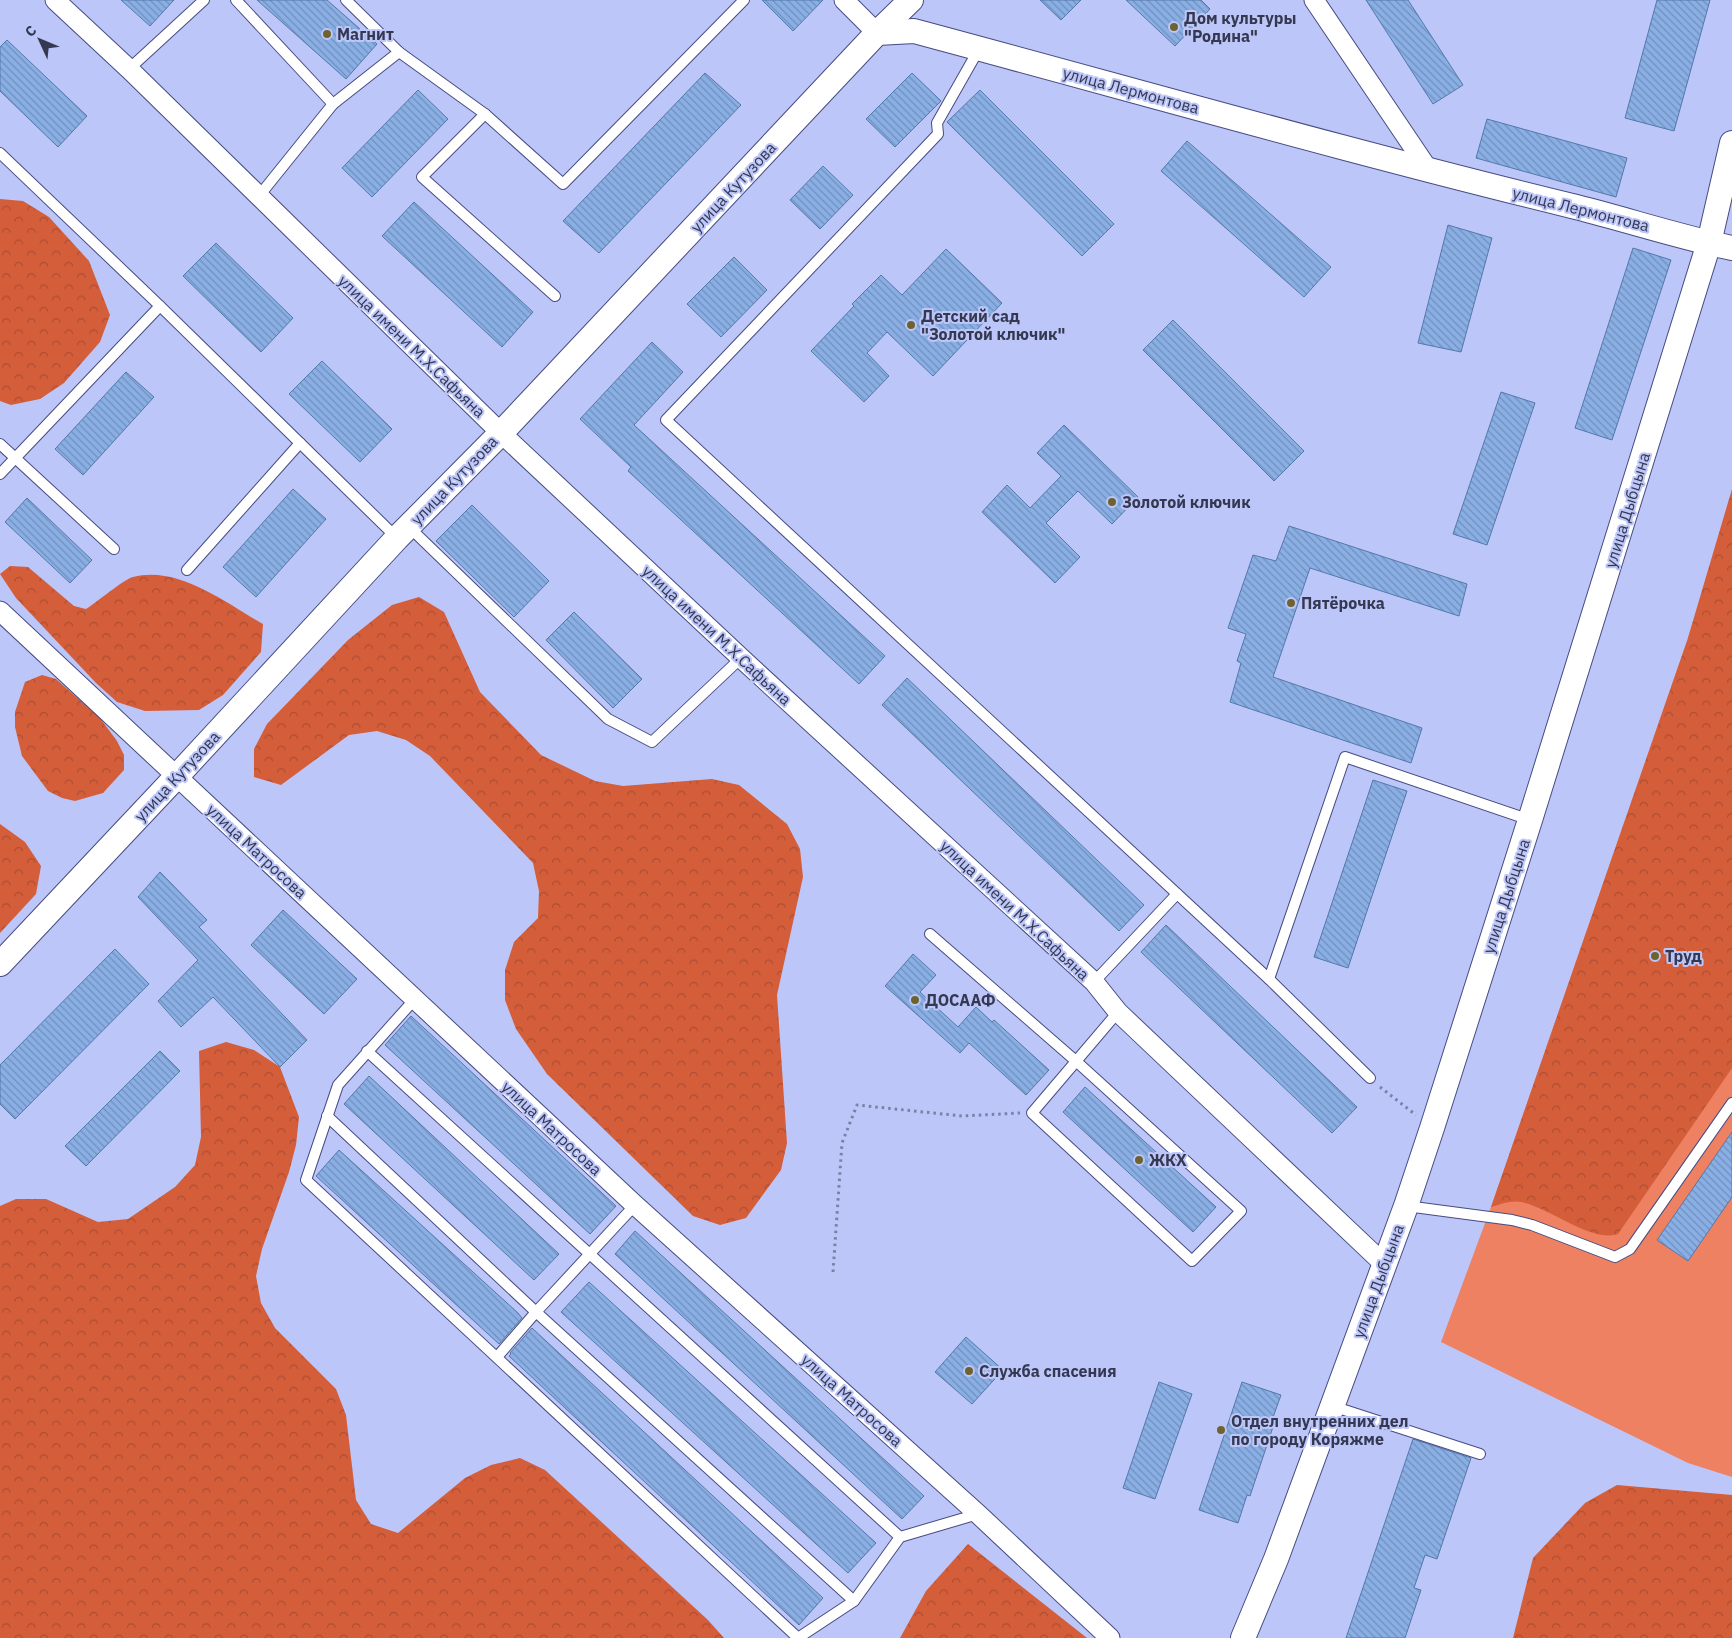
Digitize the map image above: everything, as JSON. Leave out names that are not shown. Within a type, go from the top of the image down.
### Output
[{"type":"street","name":"улица имени М.Х.Сафьяна","points":[[55,0],[130,69],[501,433],[741,658],[1094,982],[1118,1012],[1384,1264]]},
{"type":"street","points":[[844,0],[877,33]]},
{"type":"street","name":"улица Кутузова","points":[[0,964],[178,776],[403,532],[501,433],[877,33],[911,0]]},
{"type":"street","points":[[1314,0],[1430,172]]},
{"type":"street","name":"улица Лермонтова","points":[[877,33],[914,31],[1430,172],[1732,248]]},
{"type":"street","name":"улица Дыбцына","points":[[1243,1638],[1276,1559],[1406,1206],[1432,1128],[1530,820],[1709,243],[1732,143]]},
{"type":"street","name":"улица Матросова","points":[[0,611],[634,1205],[978,1514],[1110,1638]]},
{"type":"lane","points":[[130,69],[204,0]]},
{"type":"lane","points":[[236,0],[333,104]]},
{"type":"lane","points":[[346,0],[399,52],[485,114],[563,184],[744,0]]},
{"type":"lane","points":[[979,48],[937,123],[938,134],[666,420],[1269,979],[1370,1078]]},
{"type":"lane","points":[[258,196],[333,104],[399,52]]},
{"type":"lane","points":[[485,114],[422,177],[555,296]]},
{"type":"lane","points":[[0,153],[300,443],[403,532],[608,718],[652,742],[741,658]]},
{"type":"lane","points":[[0,474],[160,306]]},
{"type":"lane","points":[[187,570],[300,443]]},
{"type":"lane","points":[[0,444],[114,549]]},
{"type":"lane","points":[[1269,979],[1345,757],[1530,820]]},
{"type":"lane","points":[[1094,982],[1177,894]]},
{"type":"lane","points":[[930,934],[1077,1062],[1241,1211],[1192,1261],[1032,1113],[1077,1062],[1118,1012]]},
{"type":"lane","points":[[414,1000],[338,1085],[306,1180],[798,1638],[854,1601],[900,1537],[978,1514]]},
{"type":"lane","points":[[367,1051],[900,1537]]},
{"type":"lane","points":[[1406,1206],[1512,1220],[1532,1225],[1615,1257],[1630,1249],[1732,1103]]},
{"type":"lane","points":[[327,1116],[536,1312],[854,1601]]},
{"type":"lane","points":[[497,1357],[634,1205]]},
{"type":"lane","points":[[1332,1406],[1480,1454]]},
{"type":"path","points":[[1370,1078],[1432,1128]]},
{"type":"path","points":[[834,1272],[842,1143],[857,1104],[962,1116],[1032,1113]]},
{"type":"shaded area","name":"Труд","points":[[1687,641],[1732,705],[1732,1477],[1688,1463],[1441,1342],[1491,1207]]},
{"type":"green space","points":[[0,199],[23,201],[49,217],[89,261],[110,315],[100,342],[64,383],[40,399],[11,405],[0,401]]},
{"type":"green space","points":[[1732,489],[1732,1068],[1618,1234],[1596,1234],[1544,1210],[1521,1202],[1510,1202],[1491,1207],[1687,641]]},
{"type":"green space","points":[[10,566],[28,567],[74,606],[86,609],[133,577],[167,576],[184,581],[201,588],[263,624],[261,652],[223,695],[199,710],[145,711],[117,702],[96,683],[16,598],[0,574]]},
{"type":"green space","points":[[419,597],[444,612],[480,692],[541,755],[595,781],[623,786],[712,779],[739,785],[787,824],[800,849],[803,877],[777,995],[787,1143],[781,1170],[746,1218],[720,1225],[693,1216],[547,1074],[516,1029],[505,1000],[505,970],[514,942],[538,918],[539,891],[533,863],[430,756],[406,740],[377,731],[349,735],[281,785],[254,777],[254,749],[267,724],[348,640],[392,605]]},
{"type":"green space","points":[[42,675],[56,679],[100,718],[117,741],[124,755],[124,770],[103,793],[75,801],[62,798],[48,791],[22,756],[15,727],[15,712],[25,682]]},
{"type":"green space","points":[[0,824],[25,842],[41,866],[36,894],[0,933]]},
{"type":"green space","points":[[226,1042],[254,1050],[280,1067],[299,1117],[296,1145],[289,1172],[262,1249],[256,1276],[261,1303],[275,1328],[336,1389],[346,1415],[356,1500],[371,1524],[398,1533],[465,1478],[491,1465],[520,1458],[545,1470],[708,1620],[724,1638],[0,1638],[0,1206],[16,1199],[46,1199],[98,1222],[128,1219],[175,1187],[195,1165],[201,1137],[199,1051]]},
{"type":"green space","points":[[1617,1485],[1732,1495],[1732,1638],[1513,1638],[1533,1558],[1585,1503]]},
{"type":"green space","points":[[968,1544],[1087,1638],[900,1638],[926,1591]]},
{"type":"building","points":[[121,0],[174,0],[150,26]]},
{"type":"building","points":[[257,0],[327,0],[377,44],[346,79]]},
{"type":"building","points":[[762,0],[823,0],[793,31]]},
{"type":"building","points":[[1040,0],[1081,0],[1061,20]]},
{"type":"building","name":"Дом культуры \"Родина\"","points":[[1126,0],[1201,0],[1210,9],[1175,46]]},
{"type":"building","points":[[1366,0],[1408,0],[1463,85],[1433,104]]},
{"type":"building","points":[[1657,0],[1710,0],[1674,131],[1625,118]]},
{"type":"building","points":[[7,40],[87,116],[58,147],[0,91],[0,47]]},
{"type":"building","points":[[705,73],[741,105],[599,253],[563,221]]},
{"type":"building","points":[[912,73],[941,101],[895,147],[866,119]]},
{"type":"building","points":[[418,90],[448,119],[372,197],[342,168]]},
{"type":"building","points":[[980,90],[1114,224],[1082,256],[947,122]]},
{"type":"building","points":[[1487,119],[1627,158],[1616,197],[1476,158]]},
{"type":"building","points":[[1187,141],[1331,267],[1304,297],[1161,171]]},
{"type":"building","points":[[823,166],[853,195],[820,229],[790,200]]},
{"type":"building","points":[[414,202],[533,312],[502,347],[382,236]]},
{"type":"building","points":[[1448,225],[1492,238],[1461,352],[1418,343]]},
{"type":"building","points":[[216,243],[293,318],[261,352],[183,276]]},
{"type":"building","points":[[1633,248],[1671,260],[1612,440],[1575,428]]},
{"type":"building","name":"Детский сад \"Золотой ключик\"","points":[[946,249],[1002,303],[933,376],[887,332],[867,353],[889,376],[864,402],[811,351],[854,306],[852,304],[881,275],[902,295]]},
{"type":"building","points":[[734,257],[767,290],[721,337],[687,304]]},
{"type":"building","points":[[1173,320],[1304,451],[1274,481],[1143,350]]},
{"type":"building","points":[[652,342],[683,372],[634,425],[885,656],[859,684],[628,471],[631,467],[580,419]]},
{"type":"building","points":[[322,361],[392,429],[360,462],[289,394]]},
{"type":"building","points":[[126,372],[154,397],[83,475],[55,449]]},
{"type":"building","points":[[1501,392],[1535,403],[1487,545],[1453,534]]},
{"type":"building","name":"Золотой ключик","points":[[1064,425],[1138,497],[1112,524],[1078,491],[1046,523],[1080,557],[1055,583],[982,512],[1007,485],[1030,508],[1061,476],[1037,453]]},
{"type":"building","points":[[293,489],[326,519],[256,597],[223,567]]},
{"type":"building","points":[[27,498],[92,560],[70,583],[5,522]]},
{"type":"building","points":[[472,505],[549,581],[514,617],[436,541]]},
{"type":"building","points":[[1289,526],[1467,584],[1459,616],[1310,568],[1273,677],[1422,728],[1411,763],[1230,702],[1241,663],[1237,661],[1246,634],[1228,628],[1253,555],[1276,561]]},
{"type":"building","points":[[574,612],[642,679],[613,708],[546,640]]},
{"type":"building","points":[[907,678],[1144,905],[1119,931],[882,705]]},
{"type":"building","points":[[1373,780],[1407,791],[1348,968],[1314,957]]},
{"type":"building","points":[[160,872],[207,920],[199,927],[307,1040],[280,1067],[213,997],[181,1027],[158,1001],[198,960],[138,897]]},
{"type":"building","points":[[283,910],[357,979],[324,1014],[251,945]]},
{"type":"building","points":[[1166,925],[1357,1107],[1332,1133],[1141,952]]},
{"type":"building","points":[[115,949],[149,984],[15,1119],[0,1104],[0,1065]]},
{"type":"building","points":[[913,954],[936,975],[920,992],[958,1027],[976,1007],[992,1022],[994,1020],[1049,1070],[1026,1095],[969,1043],[960,1053],[885,986]]},
{"type":"building","points":[[411,1016],[616,1206],[590,1234],[385,1045]]},
{"type":"building","points":[[160,1051],[180,1071],[86,1166],[65,1146]]},
{"type":"building","points":[[369,1076],[559,1254],[534,1280],[344,1104]]},
{"type":"building","name":"ЖКХ","points":[[1085,1087],[1216,1207],[1193,1232],[1063,1112]]},
{"type":"building","points":[[1732,1132],[1732,1197],[1688,1261],[1657,1240]]},
{"type":"building","points":[[339,1150],[518,1313],[522,1318],[499,1344],[316,1176]]},
{"type":"building","points":[[635,1231],[924,1496],[902,1519],[615,1254]]},
{"type":"building","points":[[589,1282],[876,1543],[848,1573],[561,1312]]},
{"type":"building","points":[[532,1328],[823,1598],[799,1625],[509,1356]]},
{"type":"building","name":"Служба спасения","points":[[966,1337],[1003,1370],[972,1404],[935,1372]]},
{"type":"building","points":[[1159,1382],[1192,1394],[1155,1499],[1123,1488]]},
{"type":"building","points":[[1242,1382],[1281,1395],[1271,1423],[1274,1424],[1250,1496],[1247,1495],[1238,1523],[1199,1510]]},
{"type":"building","points":[[1413,1439],[1471,1458],[1437,1559],[1425,1555],[1414,1588],[1421,1590],[1405,1638],[1346,1638]]},
{"type":"place","name":"Дом культуры \"Родина\"","points":[[1174,27]]},
{"type":"place","name":"Магнит","points":[[327,34]]},
{"type":"place","name":"Детский сад \"Золотой ключик\"","points":[[911,325]]},
{"type":"place","name":"Золотой ключик","points":[[1112,502]]},
{"type":"place","name":"Пятёрочка","points":[[1291,603]]},
{"type":"place","name":"Труд","points":[[1655,956]]},
{"type":"place","name":"ДОСААФ","points":[[915,1000]]},
{"type":"place","name":"ЖКХ","points":[[1139,1160]]},
{"type":"place","name":"Служба спасения","points":[[969,1371]]},
{"type":"place","name":"Отдел внутренних дел по городу Коряжме","points":[[1221,1430]]}]
